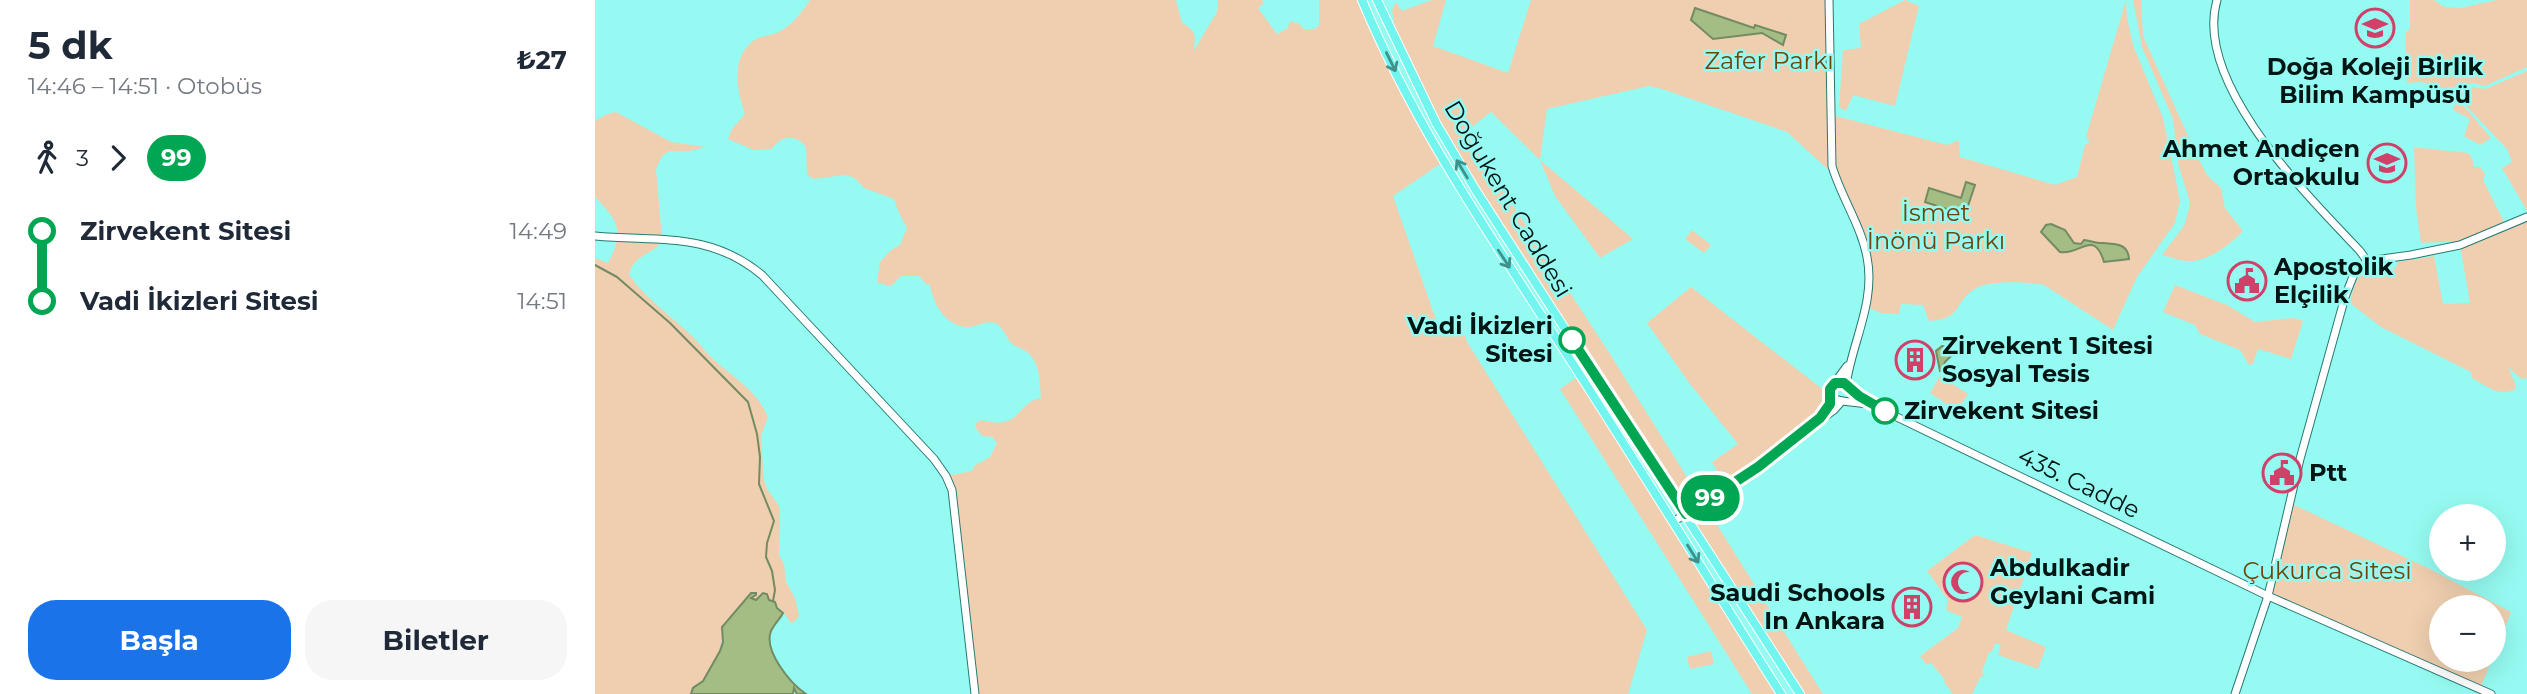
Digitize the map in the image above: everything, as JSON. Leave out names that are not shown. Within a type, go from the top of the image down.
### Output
[{"type":"main road","name":"Doğukent Caddesi","points":[[1362,0],[1443,162],[1781,694]]},
{"type":"main road","name":"Doğukent Caddesi","points":[[1377,0],[1436,123],[1475,189],[1800,694]]},
{"type":"street","points":[[1673,522],[1758,467],[1834,410],[1848,395],[1851,359],[1866,312],[1868,270],[1858,228],[1836,182],[1832,166],[1829,0]]},
{"type":"street","points":[[2217,0],[2212,22],[2213,39],[2224,77],[2273,154],[2367,261]]},
{"type":"street","points":[[2235,694],[2267,596],[2300,459],[2345,296],[2354,274],[2367,261],[2411,256],[2460,245],[2527,217]]},
{"type":"street","points":[[595,236],[691,242],[713,247],[748,264],[762,275],[935,459],[952,490],[975,694]]},
{"type":"street","points":[[1820,418],[1828,408],[1830,389],[1851,359]]},
{"type":"street","points":[[1835,383],[1847,385],[1872,405]]},
{"type":"street","points":[[1830,396],[1834,400],[1872,405]]},
{"type":"street","name":"435. Cadde","points":[[1872,405],[2267,596],[2491,694]]},
{"type":"green space","points":[[810,0],[1176,0],[1182,23],[1194,35],[1193,52],[1217,12],[1218,0],[1262,0],[1264,3],[1258,8],[1277,34],[1288,28],[1290,21],[1298,23],[1304,29],[1315,29],[1319,25],[1319,0],[1362,0],[1443,162],[1393,196],[1442,337],[1455,333],[1465,336],[1647,630],[1628,694],[975,694],[957,541],[946,476],[972,471],[974,466],[990,457],[997,443],[992,437],[982,436],[975,427],[976,423],[981,420],[1004,422],[1041,398],[1039,373],[1031,356],[1012,344],[995,323],[968,327],[947,319],[934,300],[930,285],[919,276],[901,276],[891,286],[877,283],[880,262],[900,245],[907,228],[894,199],[864,188],[855,178],[845,175],[813,179],[807,174],[806,147],[793,138],[780,141],[772,149],[754,150],[728,139],[732,129],[745,114],[737,76],[738,66],[746,48],[756,39],[784,29]]},
{"type":"green space","points":[[1432,0],[1446,0],[1433,46],[1508,73],[1531,0],[1829,0],[1832,115],[1947,145],[1959,140],[1960,157],[2055,185],[2077,177],[2085,145],[2090,142],[2086,137],[2126,0],[2133,45],[2163,118],[2180,201],[2175,223],[2137,277],[2113,330],[2044,285],[2029,283],[1983,285],[1969,293],[1953,313],[1940,320],[1929,321],[1923,305],[1901,304],[1899,314],[1881,313],[1869,308],[1867,257],[1834,175],[1787,132],[1662,89],[1649,86],[1547,109],[1540,160],[1491,112],[1465,132],[1608,351],[1823,694],[1800,694],[1448,144],[1395,29],[1392,10],[1396,2],[1402,11]]},
{"type":"green space","points":[[1905,0],[1919,6],[1895,106],[1853,95],[1846,111],[1839,107],[1843,50],[1861,48],[1859,24]]},
{"type":"green space","points":[[2133,0],[2141,0],[2143,36],[2197,156],[2207,175],[2221,188],[2225,208],[2243,231],[2219,251],[2204,259],[2189,261],[2162,255],[2184,226],[2189,199],[2178,164],[2173,119],[2142,47]]},
{"type":"green space","points":[[2410,0],[2434,0],[2444,7],[2460,8],[2497,0],[2527,0],[2527,67],[2485,86],[2473,83],[2446,89],[2422,82],[2407,83],[2405,33],[2410,29]]},
{"type":"green space","points":[[2527,71],[2527,211],[2502,168],[2512,162],[2507,149],[2453,92],[2474,87],[2485,89]]},
{"type":"green space","points":[[2457,98],[2491,138],[2480,145],[2464,136],[2470,119],[2453,110]]},
{"type":"green space","points":[[616,112],[671,142],[706,147],[689,151],[669,151],[662,156],[656,169],[662,240],[635,262],[629,275],[709,355],[749,390],[768,417],[761,436],[764,480],[780,507],[779,555],[799,616],[793,623],[790,622],[775,602],[761,595],[756,600],[748,595],[724,624],[720,651],[703,681],[691,694],[595,694],[595,258],[608,263],[618,235],[610,213],[595,197],[595,121]]},
{"type":"green space","points":[[2414,147],[2468,153],[2474,167],[2480,167],[2485,174],[2483,180],[2504,222],[2462,241],[2421,243],[2416,208]]},
{"type":"green space","points":[[1540,160],[1633,239],[1600,258],[1555,196]]},
{"type":"green space","points":[[2527,217],[2527,378],[2521,379],[2508,367],[2515,389],[2498,392],[2488,387],[2472,378],[2471,372],[2381,327],[2350,303],[2357,281],[2367,268],[2372,266],[2375,271],[2395,269],[2398,262],[2434,256],[2443,304],[2470,303],[2460,245]]},
{"type":"green space","points":[[1692,230],[1711,245],[1704,253],[1685,239]]},
{"type":"green space","points":[[2175,285],[2227,305],[2255,322],[2294,318],[2303,321],[2291,359],[2258,349],[2253,364],[2249,365],[2240,350],[2200,334],[2195,325],[2163,312]]},
{"type":"green space","points":[[1691,287],[1830,395],[1830,403],[1825,413],[1727,487],[1712,462],[1738,444],[1690,384],[1647,323]]},
{"type":"green space","points":[[1580,375],[1781,694],[1752,694],[1560,389]]},
{"type":"green space","points":[[1940,376],[1968,394],[1957,411],[1930,393]]},
{"type":"green space","name":"Çukurca Sitesi","points":[[2290,503],[2429,569],[2429,581],[2453,581],[2479,595],[2429,595],[2429,667],[2268,596]]},
{"type":"green space","points":[[1975,535],[2032,553],[2006,630],[2046,647],[2038,669],[1998,655],[2001,645],[1995,643],[1982,672],[1985,677],[1981,676],[1972,694],[1953,694],[1931,663],[1927,665],[1920,656],[1958,628],[1962,617],[1946,610],[1948,600],[1927,571]]},
{"type":"green space","name":"Çukurca Sitesi","points":[[2506,609],[2511,612],[2506,625]]},
{"type":"green space","points":[[1711,651],[1714,664],[1690,669],[1687,657]]},
{"type":"green space","name":"Çukurca Sitesi","points":[[2441,672],[2487,672],[2480,689]]},
{"type":"shaded area","points":[[1695,8],[1754,28],[1755,25],[1786,35],[1783,45],[1762,33],[1713,39],[1691,20]]},
{"type":"shaded area","points":[[1966,182],[1975,185],[1965,215],[1925,202],[1929,188],[1961,198]]},
{"type":"shaded area","points":[[2051,224],[2065,230],[2074,243],[2081,244],[2084,240],[2120,245],[2126,250],[2129,259],[2104,262],[2100,252],[2091,245],[2060,252],[2041,232],[2046,225]]},
{"type":"shaded area","points":[[1942,346],[1950,347],[1953,354],[1940,371],[1936,351]]},
{"type":"shaded area","points":[[751,593],[756,593],[751,598],[756,600],[763,593],[767,594],[769,600],[775,602],[783,613],[771,631],[771,648],[786,675],[806,694],[797,694],[794,688],[793,694],[691,694],[693,688],[703,681],[720,651],[723,642],[722,627]]},
{"type":"waterway","points":[[595,265],[617,277],[670,323],[748,402],[757,434],[759,484],[774,521],[766,557],[772,571],[775,590],[773,601]]},
{"type":"bus line","name":"99","points":[[1572,340],[1686,514],[1758,467],[1820,418],[1830,404],[1829,392],[1835,383],[1844,383],[1872,405],[1885,411]]},
{"type":"place","name":"Doğa Koleji Birlik Bilim Kampüsü","points":[[2375,28]]},
{"type":"place","name":"Ahmet Andiçen Ortaokulu","points":[[2387,163]]},
{"type":"place","name":"Apostolik Elçilik","points":[[2247,281]]},
{"type":"place","name":"Vadi İkizleri Sitesi","points":[[1572,340]]},
{"type":"place","name":"Zirvekent 1 Sitesi Sosyal Tesis","points":[[1915,360]]},
{"type":"place","name":"Zirvekent Sitesi","points":[[1885,411]]},
{"type":"place","name":"Ptt","points":[[2282,473]]},
{"type":"place","name":"Abdulkadir Geylani Cami","points":[[1963,582]]},
{"type":"place","name":"Saudi Schools In Ankara","points":[[1912,607]]},
{"type":"park label","name":"Zafer Parkı","points":[[1769,61]]},
{"type":"park label","name":"İsmet İnönü Parkı","points":[[1936,227]]}]
